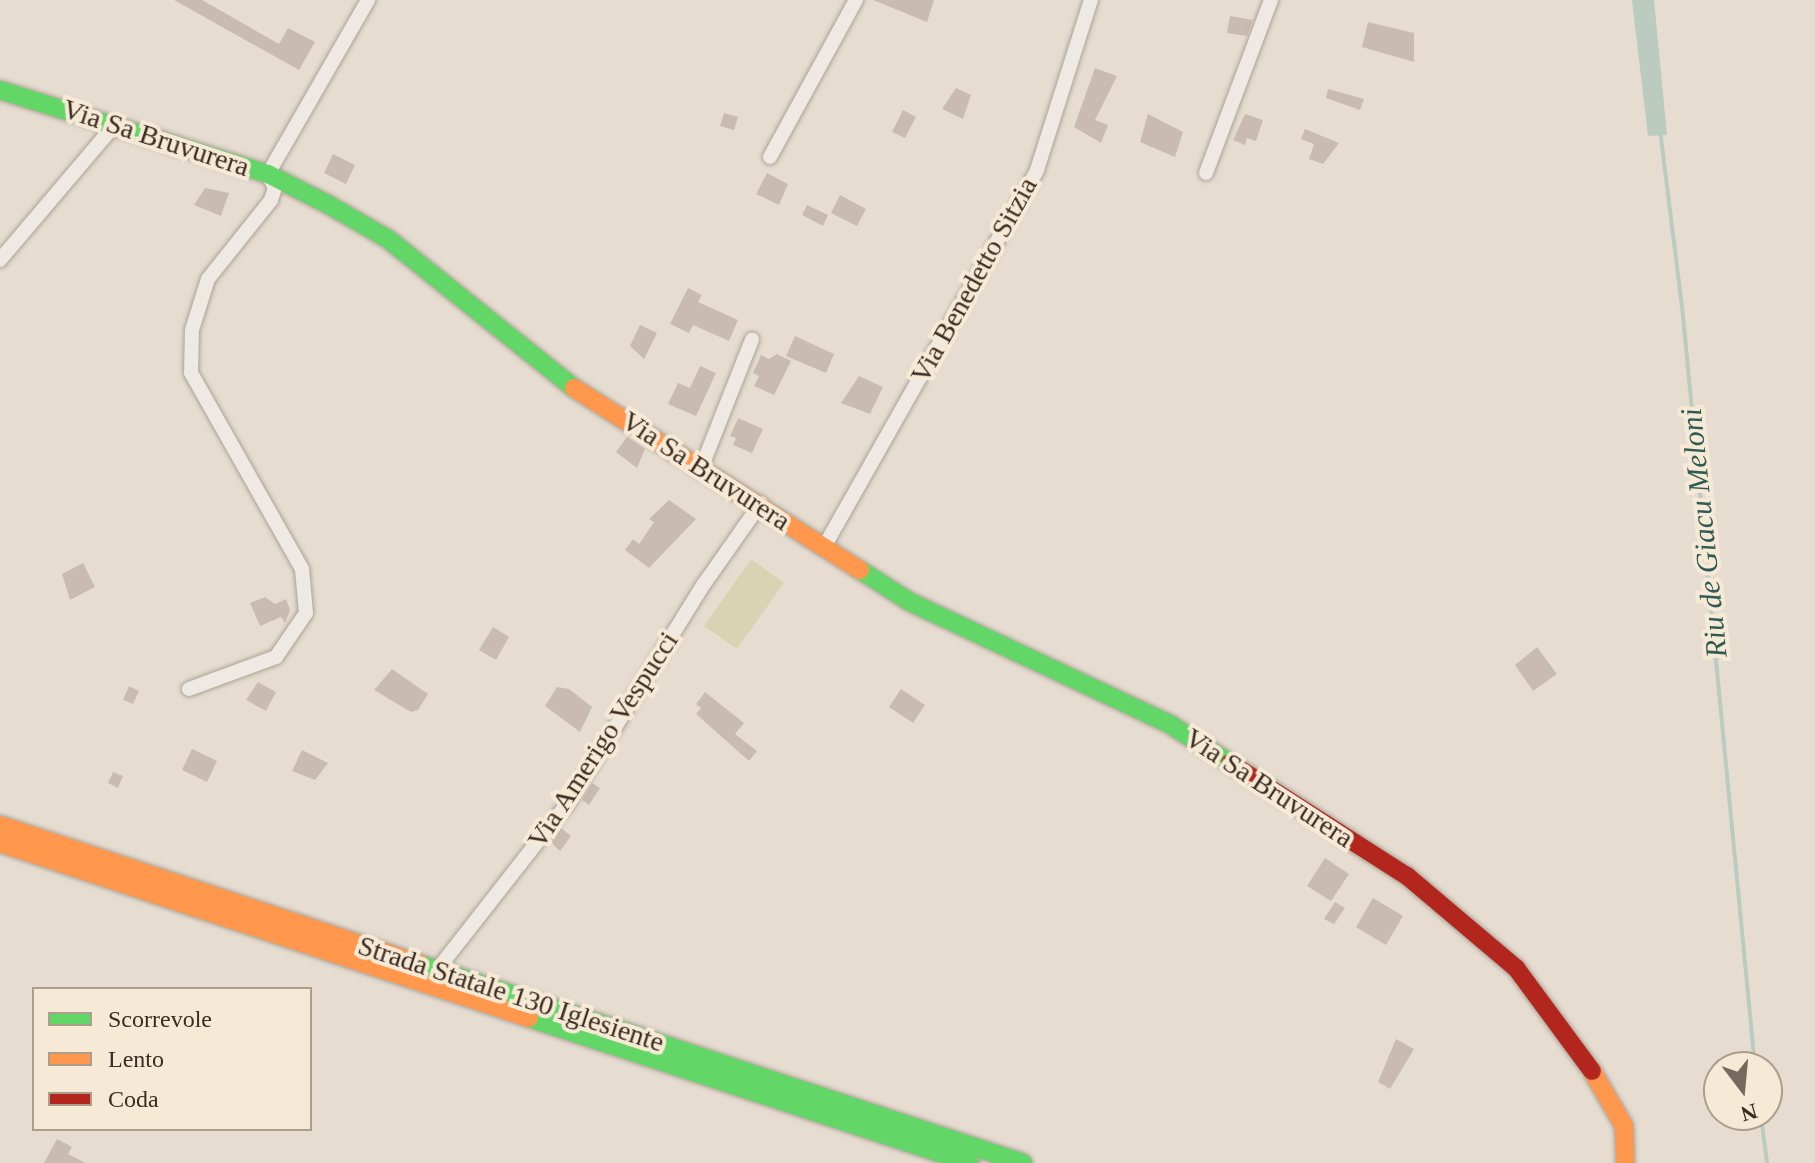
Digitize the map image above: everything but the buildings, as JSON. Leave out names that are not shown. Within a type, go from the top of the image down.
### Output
[{"type":"main road","name":"Via Sa Bruvurera","points":[[0,90],[116,123],[268,174],[388,239],[577,390],[761,503],[910,602],[1171,725],[1407,876],[1516,968],[1575,1041],[1624,1126],[1625,1163]]},
{"type":"main road","name":"Strada Statale 130 Iglesiente","points":[[0,825],[1023,1163]]},
{"type":"main road","name":"Strada Statale 130 Iglesiente","points":[[0,843],[970,1163]]},
{"type":"street","points":[[189,689],[276,657],[306,613],[302,569],[191,373],[192,330],[208,279],[271,200],[275,188],[268,174],[368,0]]},
{"type":"street","points":[[770,157],[856,0]]},
{"type":"street","name":"Via Benedetto Sitzia","points":[[824,547],[1037,170],[1091,0]]},
{"type":"street","points":[[1206,173],[1271,0]]},
{"type":"street","points":[[0,260],[116,123]]},
{"type":"street","points":[[702,466],[752,340]]},
{"type":"street","name":"Via Amerigo Vespucci","points":[[437,970],[568,803],[704,584],[761,503]]},
{"type":"shaded area","points":[[1632,0],[1654,0],[1667,135],[1648,136]]},
{"type":"shaded area","points":[[751,559],[784,583],[737,649],[704,626]]},
{"type":"waterway","name":"Riu de Giacu Meloni","points":[[1660,130],[1682,306],[1753,1051]]},
{"type":"waterway","name":"Riu de Giacu Meloni","points":[[1763,1131],[1767,1163]]},
{"type":"traffic: fast","points":[[0,90],[268,174],[329,205],[388,239],[574,388]]},
{"type":"traffic: fast","points":[[860,570],[910,602],[1171,725],[1230,763]]},
{"type":"traffic: fast","points":[[420,964],[1023,1163]]},
{"type":"traffic: fast","points":[[529,1018],[970,1163]]},
{"type":"traffic: slow","points":[[574,388],[860,570]]},
{"type":"traffic: slow","points":[[0,825],[420,964]]},
{"type":"traffic: slow","points":[[0,843],[529,1018]]},
{"type":"traffic: slow","points":[[1592,1071],[1624,1126],[1625,1163]]},
{"type":"traffic: jam","points":[[1230,763],[1407,876],[1516,968],[1592,1071]]}]
